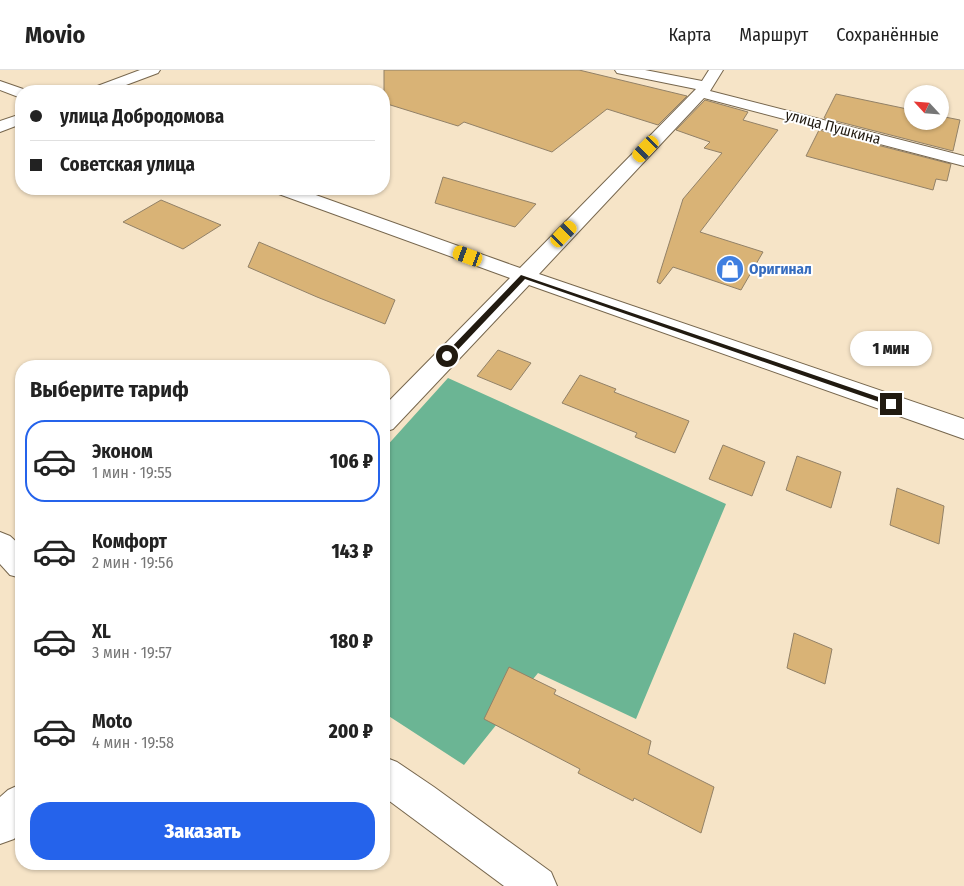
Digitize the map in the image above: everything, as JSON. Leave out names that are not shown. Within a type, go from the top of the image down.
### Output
[{"type":"street","points":[[113,85],[153,70]]},
{"type":"street","name":"улица Пушкина","points":[[622,70],[708,83],[964,161]]},
{"type":"street","points":[[390,416],[708,83]]},
{"type":"street","points":[[0,85],[15,91]]},
{"type":"street","points":[[0,127],[15,122]]},
{"type":"street","points":[[299,195],[524,276],[964,429]]},
{"type":"street","points":[[0,545],[15,559]]},
{"type":"street","points":[[390,779],[537,886]]},
{"type":"street","points":[[0,825],[15,809]]},
{"type":"green space","points":[[448,378],[726,504],[636,719],[538,673],[464,765],[390,717],[390,442]]},
{"type":"building","points":[[384,70],[579,70],[687,96],[658,125],[607,109],[552,152],[464,122],[458,126],[390,105],[390,85],[384,85]]},
{"type":"building","points":[[836,94],[904,108],[904,130],[949,130],[949,118],[960,120],[953,151],[824,118]]},
{"type":"building","points":[[705,100],[748,112],[743,120],[778,130],[700,232],[763,252],[741,290],[673,267],[660,284],[657,282],[683,199],[722,153],[704,148],[710,142],[676,130]]},
{"type":"building","points":[[819,130],[951,164],[947,181],[936,179],[933,190],[806,156]]},
{"type":"building","points":[[443,177],[536,204],[515,227],[435,203]]},
{"type":"building","points":[[161,200],[221,225],[183,249],[123,222]]},
{"type":"building","points":[[259,242],[395,300],[385,324],[248,267]]},
{"type":"building","points":[[498,350],[531,363],[511,390],[477,376]]},
{"type":"building","points":[[580,375],[616,389],[614,392],[689,421],[675,453],[635,437],[637,433],[562,403]]},
{"type":"building","points":[[723,445],[765,462],[752,496],[709,479]]},
{"type":"building","points":[[797,456],[841,472],[831,508],[786,490]]},
{"type":"building","points":[[897,488],[944,506],[939,544],[890,525]]},
{"type":"building","points":[[794,633],[832,649],[825,684],[787,668]]},
{"type":"building","points":[[509,667],[556,690],[554,694],[651,741],[648,754],[714,787],[701,833],[634,798],[633,801],[578,773],[580,769],[484,719]]},
{"type":"place","name":"Оригинал","points":[[730,269]]},
{"type":"route","points":[[447,356],[524,276],[891,404]]}]
